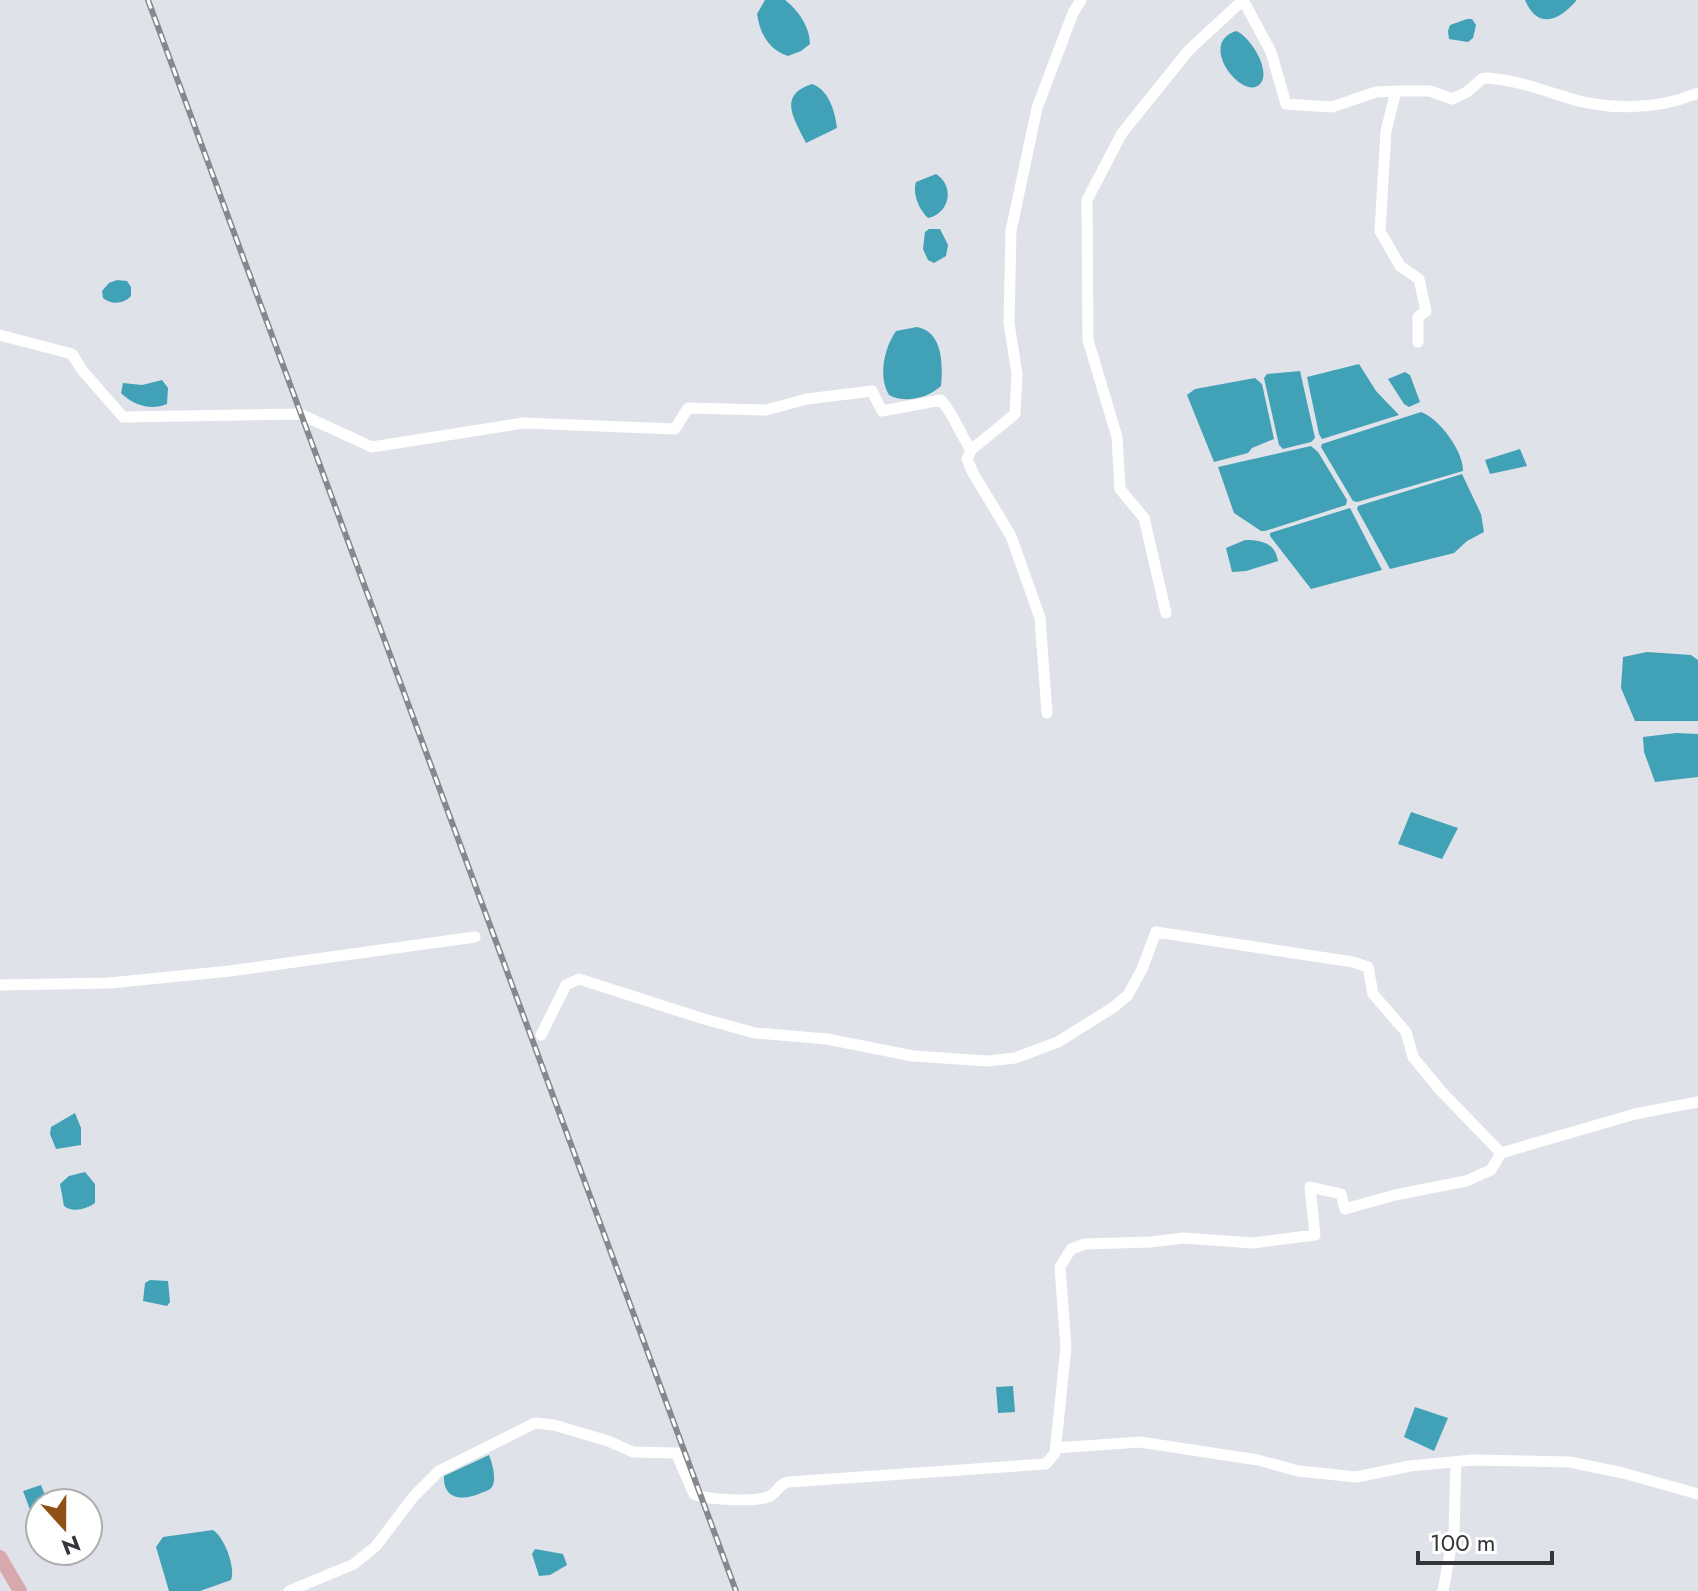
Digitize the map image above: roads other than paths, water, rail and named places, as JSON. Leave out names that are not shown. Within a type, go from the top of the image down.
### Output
[{"type":"main road","points":[[0,1557],[20,1591]]},
{"type":"street","points":[[1166,613],[1144,518],[1120,489],[1117,437],[1088,340],[1087,200],[1122,133],[1189,50],[1243,0],[1271,52],[1286,104],[1332,107],[1376,92],[1396,91],[1430,91],[1452,99],[1487,78],[1539,86],[1588,103],[1640,108],[1698,93]]},
{"type":"street","points":[[1047,713],[1040,618],[1011,536],[967,459],[971,450],[1015,414],[1017,374],[1009,323],[1011,231],[1037,108],[1075,2]]},
{"type":"street","points":[[1396,91],[1386,131],[1380,231],[1400,266],[1419,279],[1426,311],[1418,317],[1418,342]]},
{"type":"street","points":[[0,335],[72,354],[123,417],[300,414],[372,447],[523,423],[675,429],[688,408],[766,410],[807,399],[873,391],[882,411],[941,400],[950,410],[959,433],[971,450]]},
{"type":"street","points":[[541,1035],[566,985],[579,979],[755,1033],[827,1039],[913,1056],[976,1061],[1015,1058],[1058,1042],[1128,995],[1156,932],[1353,962],[1368,967],[1373,994],[1406,1032],[1413,1057],[1501,1153]]},
{"type":"street","points":[[0,985],[109,983],[230,971],[475,937]]},
{"type":"street","points":[[289,1591],[342,1570],[365,1556],[414,1496],[439,1471],[535,1423],[554,1425],[633,1452],[676,1453],[694,1494],[717,1498],[764,1498],[788,1482],[1035,1467],[1049,1462],[1056,1448],[1066,1347],[1060,1267],[1071,1249],[1093,1243],[1184,1238],[1253,1243],[1315,1235],[1310,1187],[1341,1194],[1345,1209],[1466,1181],[1491,1170],[1501,1153],[1635,1114],[1698,1102]]},
{"type":"street","points":[[1056,1448],[1140,1442],[1258,1460],[1298,1471],[1356,1477],[1410,1466],[1456,1462],[1570,1462],[1698,1494]]},
{"type":"street","points":[[1443,1591],[1454,1531],[1456,1462]]},
{"type":"water","points":[[765,0],[785,0],[790,4],[806,25],[810,44],[788,56],[771,45],[760,28],[757,14]]},
{"type":"water","points":[[1525,0],[1576,1],[1555,18],[1542,19]]},
{"type":"water","points":[[1472,19],[1476,25],[1473,38],[1468,42],[1449,39],[1450,25]]},
{"type":"water","points":[[1236,31],[1253,47],[1261,63],[1263,78],[1260,84],[1253,87],[1235,79],[1222,58],[1221,47],[1225,38]]},
{"type":"water","points":[[812,84],[827,96],[837,128],[806,143],[791,109],[795,94]]},
{"type":"water","points":[[936,174],[946,185],[947,199],[941,211],[928,218],[917,201],[915,186],[916,182]]},
{"type":"water","points":[[940,229],[948,245],[946,256],[934,263],[928,260],[923,249],[925,232]]},
{"type":"water","points":[[117,280],[127,281],[131,296],[114,303],[103,298],[102,291]]},
{"type":"water","points":[[917,327],[926,330],[937,342],[942,368],[941,386],[930,394],[916,398],[895,398],[889,395],[884,380],[888,346],[896,331]]},
{"type":"water","points":[[1359,364],[1376,391],[1399,415],[1322,439],[1307,377]]},
{"type":"water","points":[[1300,371],[1315,438],[1311,442],[1283,449],[1279,445],[1264,378],[1267,374]]},
{"type":"water","points":[[1405,372],[1410,375],[1420,402],[1409,407],[1388,379]]},
{"type":"water","points":[[1255,378],[1262,384],[1274,439],[1252,448],[1248,453],[1214,462],[1187,395],[1195,389]]},
{"type":"water","points":[[162,380],[168,388],[167,404],[161,406],[142,406],[121,393],[123,383],[142,385]]},
{"type":"water","points":[[1421,412],[1435,421],[1449,437],[1463,471],[1353,501],[1322,444]]},
{"type":"water","points":[[1311,446],[1318,452],[1347,500],[1346,505],[1265,531],[1234,513],[1218,467]]},
{"type":"water","points":[[1520,449],[1527,466],[1490,474],[1485,460]]},
{"type":"water","points":[[1462,474],[1481,514],[1484,532],[1454,553],[1390,569],[1358,506]]},
{"type":"water","points":[[1350,508],[1382,570],[1311,589],[1270,533]]},
{"type":"water","points":[[1245,540],[1271,546],[1278,561],[1232,572],[1226,548]]},
{"type":"water","points":[[1647,652],[1691,655],[1698,660],[1698,721],[1635,721],[1621,688],[1623,657]]},
{"type":"water","points":[[1698,734],[1698,777],[1655,782],[1644,752],[1643,737]]},
{"type":"water","points":[[1411,812],[1458,828],[1442,859],[1398,844]]},
{"type":"water","points":[[75,1113],[81,1128],[81,1145],[56,1149],[50,1134],[51,1127]]},
{"type":"water","points":[[85,1172],[95,1184],[95,1203],[80,1209],[67,1208],[60,1184],[69,1176]]},
{"type":"water","points":[[150,1280],[168,1281],[170,1302],[167,1306],[143,1301],[145,1283]]},
{"type":"water","points":[[1013,1386],[1015,1412],[998,1413],[996,1387]]},
{"type":"water","points":[[1415,1407],[1448,1418],[1434,1451],[1404,1437]]},
{"type":"water","points":[[489,1455],[494,1476],[491,1488],[467,1497],[455,1496],[447,1490],[444,1476]]},
{"type":"water","points":[[213,1530],[228,1553],[231,1580],[200,1591],[169,1591],[156,1547],[163,1537]]},
{"type":"water","points":[[535,1549],[563,1554],[567,1565],[550,1575],[539,1576],[532,1554]]},
{"type":"railway","points":[[148,0],[736,1591]]}]
